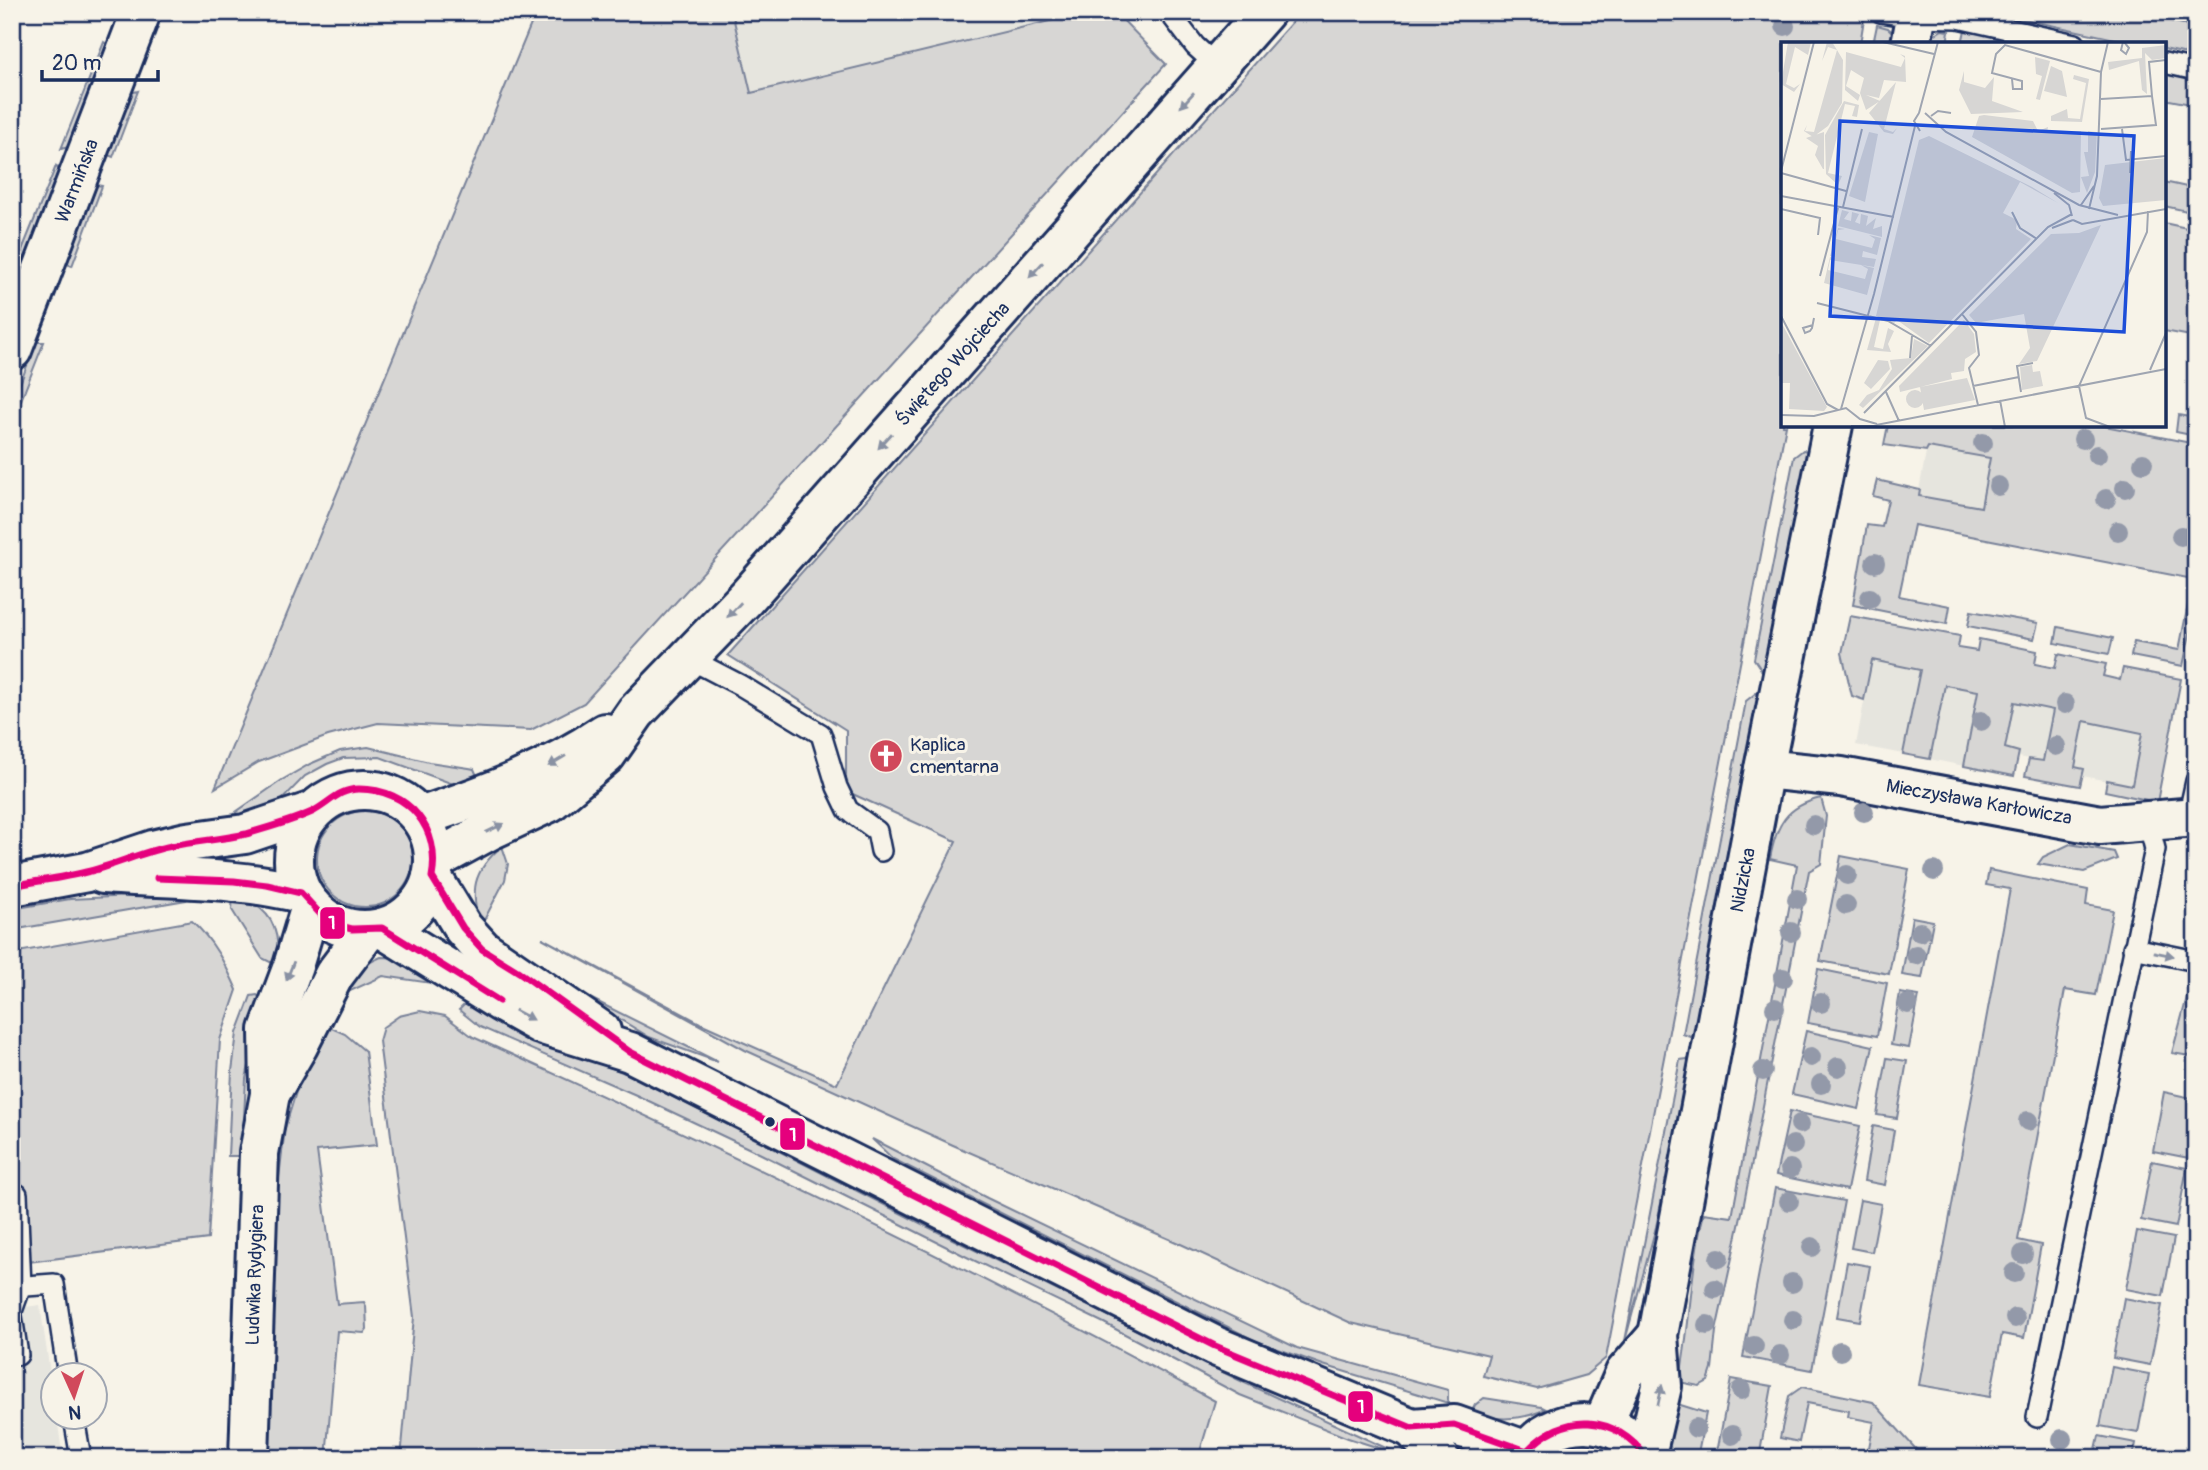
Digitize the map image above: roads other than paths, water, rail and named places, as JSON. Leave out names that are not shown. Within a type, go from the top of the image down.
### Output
[{"type":"street","name":"Warmińska","points":[[12,350],[141,12]]},
{"type":"street","name":"Świętego Wojciecha","points":[[636,712],[755,588],[1265,12]]},
{"type":"street","name":"Nidzicka","points":[[1658,1335],[1763,769],[1833,427]]},
{"type":"street","points":[[420,817],[500,789],[541,771],[636,712]]},
{"type":"street","points":[[433,869],[490,830],[550,802],[606,755],[636,712]]},
{"type":"street","name":"Mieczysława Karłowicza","points":[[1763,769],[1841,777],[2101,825],[2148,821],[2193,805]]},
{"type":"street","points":[[12,886],[87,872],[153,850],[245,834],[313,811],[333,796],[356,789],[380,791],[402,800],[420,817],[431,837],[433,869],[426,894],[414,909],[400,921],[375,929],[336,925],[323,917],[306,900],[296,877],[294,854],[300,830],[313,811]]},
{"type":"street","points":[[433,869],[463,928],[482,949],[519,972],[630,1052],[1215,1346],[1412,1428],[1440,1458]]},
{"type":"street","points":[[87,872],[267,885],[306,900]]},
{"type":"street","points":[[270,1094],[269,1030],[293,966],[306,900]]},
{"type":"street","points":[[375,929],[540,1024],[630,1052]]},
{"type":"street","points":[[270,1094],[334,975],[375,929]]},
{"type":"street","name":"Ludwika Rydygiera","points":[[249,1458],[259,1153],[270,1094]]},
{"type":"street","points":[[1603,1424],[1625,1374],[1658,1335]]},
{"type":"street","points":[[1647,1456],[1662,1386],[1658,1335]]},
{"type":"street","points":[[1412,1428],[1454,1425],[1525,1455],[1542,1436],[1560,1426],[1581,1422],[1603,1424],[1621,1432],[1647,1456]]},
{"type":"lane","points":[[1169,12],[1195,46],[1217,66]]},
{"type":"lane","points":[[1906,21],[1958,18],[2067,42]]},
{"type":"lane","points":[[2166,63],[2196,70]]},
{"type":"lane","points":[[688,659],[740,685],[821,734],[836,786],[848,810],[877,831],[881,851]]},
{"type":"lane","points":[[2037,1417],[2155,849],[2148,821]]},
{"type":"lane","points":[[2133,948],[2196,961]]},
{"type":"lane","points":[[17,1194],[16,1287],[12,1313],[18,1355]]},
{"type":"lane","points":[[16,1287],[54,1284],[66,1362]]},
{"type":"lane","points":[[76,1432],[81,1458]]},
{"type":"place","name":"Kaplica cmentarna","points":[[886,756]]}]
